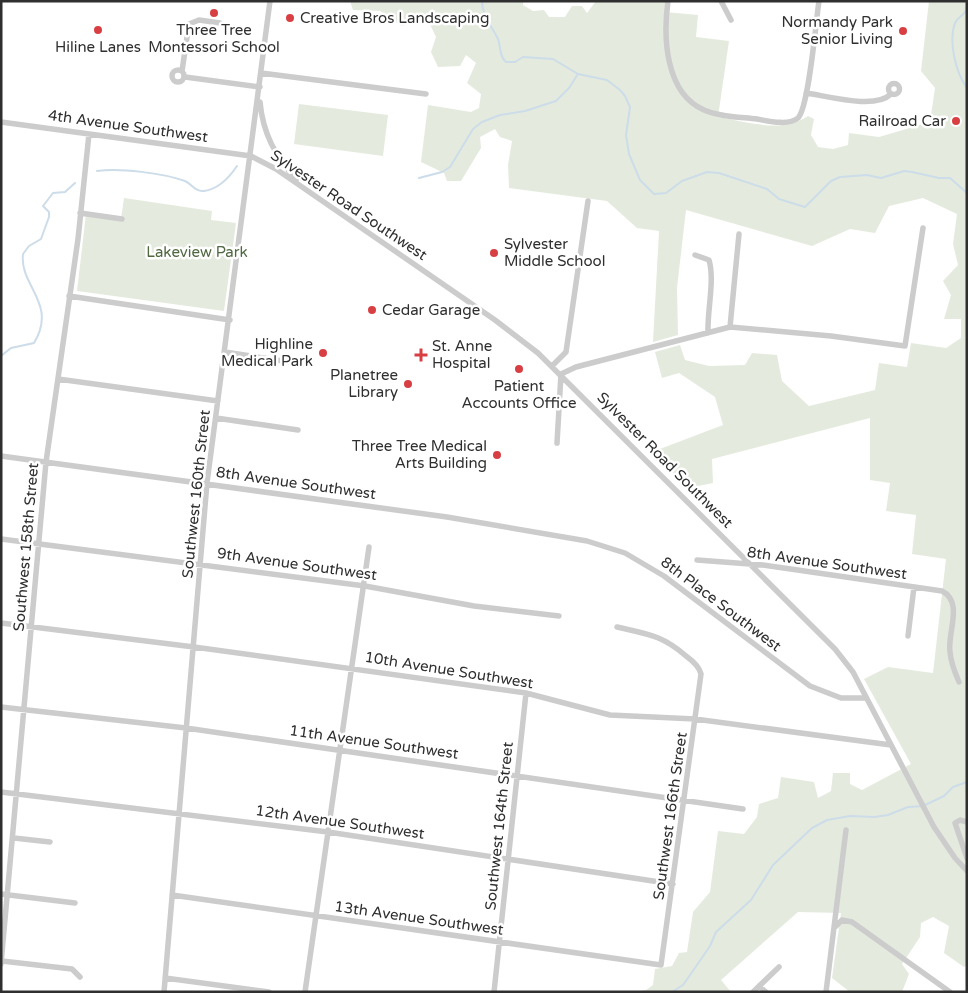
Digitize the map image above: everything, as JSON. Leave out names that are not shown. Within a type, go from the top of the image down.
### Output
[{"type":"street","name":"Southwest 160th Street","points":[[164,992],[207,484],[230,320],[270,1]]},
{"type":"street","points":[[668,1],[668,52],[675,80],[683,92],[698,107],[711,112],[773,122],[789,121],[799,117],[806,93],[818,1]]},
{"type":"street","points":[[721,1],[731,20]]},
{"type":"street","points":[[220,23],[199,20],[190,24],[184,74],[259,88],[262,120],[267,138],[281,162],[301,185]]},
{"type":"street","points":[[261,73],[426,94]]},
{"type":"street","points":[[806,93],[872,103],[884,100],[891,94]]},
{"type":"street","name":"4th Avenue Southwest","points":[[1,122],[251,156]]},
{"type":"street","name":"Southwest 158th Street","points":[[1,963],[18,794],[37,544],[89,134]]},
{"type":"street","name":"Sylvester Road Southwest","points":[[251,156],[301,185],[495,320],[552,366],[752,564],[836,648],[853,672],[934,827],[954,858],[967,872]]},
{"type":"street","points":[[552,366],[566,352],[588,202]]},
{"type":"street","points":[[80,212],[122,219]]},
{"type":"street","points":[[557,442],[561,374],[576,367],[730,327],[831,336],[906,346],[923,228]]},
{"type":"street","points":[[730,327],[740,234]]},
{"type":"street","points":[[695,255],[709,260],[712,268],[708,333]]},
{"type":"street","points":[[69,296],[230,320]]},
{"type":"street","points":[[225,352],[302,364]]},
{"type":"street","points":[[58,379],[218,401]]},
{"type":"street","points":[[216,418],[298,430]]},
{"type":"street","name":"8th Avenue Southwest","points":[[1,456],[557,534]]},
{"type":"street","name":"8th Place Southwest","points":[[557,534],[609,547],[637,559],[697,599],[810,686],[841,698],[866,698]]},
{"type":"street","name":"9th Avenue Southwest","points":[[1,539],[201,563],[365,586],[474,606],[559,616]]},
{"type":"street","points":[[305,992],[365,586],[369,547]]},
{"type":"street","name":"8th Avenue Southwest","points":[[697,560],[752,564],[942,591],[950,598],[954,606],[950,654],[959,682]]},
{"type":"street","points":[[908,636],[914,587]]},
{"type":"street","name":"10th Avenue Southwest","points":[[1,624],[194,647],[526,693],[610,715],[696,719],[892,745]]},
{"type":"street","name":"Southwest 166th Street","points":[[617,627],[664,638],[700,669],[701,678],[696,719],[661,965]]},
{"type":"street","name":"Southwest 164th Street","points":[[494,992],[526,693]]},
{"type":"street","name":"11th Avenue Southwest","points":[[1,708],[186,728],[743,809]]},
{"type":"street","name":"12th Avenue Southwest","points":[[1,792],[180,812],[328,832],[673,884]]},
{"type":"street","points":[[967,822],[956,820],[955,827],[967,858]]},
{"type":"street","points":[[826,992],[846,830]]},
{"type":"street","points":[[14,838],[50,842]]},
{"type":"street","points":[[1,894],[75,903]]},
{"type":"street","name":"13th Avenue Southwest","points":[[172,895],[661,965]]},
{"type":"street","points":[[834,927],[842,920],[852,922],[950,992]]},
{"type":"street","points":[[1,963],[72,970],[80,977]]},
{"type":"street","points":[[752,992],[779,967]]},
{"type":"street","points":[[165,978],[269,992]]},
{"type":"street","points":[[759,986],[766,992]]},
{"type":"green space","points":[[350,1],[523,1],[523,5],[533,11],[544,10],[549,17],[565,17],[572,6],[582,6],[587,13],[596,1],[666,1],[665,12],[698,15],[696,37],[729,41],[718,117],[753,124],[776,126],[798,121],[808,116],[814,119],[811,135],[818,147],[833,149],[848,145],[849,133],[879,137],[930,122],[935,88],[921,71],[929,1],[967,1],[967,965],[964,967],[944,953],[949,926],[933,917],[921,923],[920,937],[902,964],[909,974],[902,992],[850,992],[832,978],[841,913],[798,912],[721,980],[731,992],[634,992],[646,990],[653,985],[655,969],[672,966],[679,953],[687,952],[693,912],[710,892],[718,831],[744,834],[757,817],[759,804],[778,798],[781,777],[814,782],[818,798],[831,791],[833,773],[850,773],[850,784],[862,790],[911,764],[864,679],[888,667],[933,673],[946,559],[912,554],[916,515],[886,511],[890,483],[870,480],[870,418],[712,459],[713,483],[688,488],[652,452],[723,425],[715,397],[679,373],[662,378],[655,352],[680,345],[685,360],[709,366],[745,365],[752,353],[777,355],[782,381],[809,406],[875,390],[879,363],[907,367],[911,343],[946,348],[961,338],[961,319],[944,319],[951,295],[943,281],[958,265],[953,244],[957,214],[923,198],[889,206],[875,233],[850,229],[812,246],[686,210],[677,288],[678,335],[653,342],[659,231],[637,228],[607,201],[509,188],[508,165],[512,141],[500,137],[495,129],[480,137],[481,148],[461,181],[447,181],[444,173],[421,162],[428,105],[471,112],[479,108],[481,94],[467,83],[476,63],[466,55],[460,66],[438,67],[431,52],[436,37],[428,20],[402,26],[380,11],[353,10]]},
{"type":"green space","points":[[299,104],[388,115],[383,156],[294,144]]},
{"type":"green space","name":"Lakeview Park","points":[[124,198],[212,211],[211,220],[236,223],[224,311],[77,291],[86,214],[121,219]]},
{"type":"waterway","points":[[482,1],[485,17],[498,39],[501,54],[506,62],[515,62],[523,57],[553,59],[578,74],[607,80],[620,90],[630,107],[626,135],[629,154],[640,180],[654,194],[666,193],[682,181],[707,172],[719,173],[767,189],[779,199],[805,207],[831,181],[840,177],[867,175],[881,178],[904,171],[939,178],[950,178],[967,193]]},
{"type":"waterway","points":[[967,8],[965,13],[955,23],[952,39],[954,57],[959,74],[967,88]]},
{"type":"waterway","points":[[419,178],[442,172],[450,167],[473,129],[482,122],[500,115],[525,111],[556,101],[569,88],[578,74]]},
{"type":"waterway","points":[[97,171],[129,171],[165,176],[185,181],[196,189],[204,191],[214,188],[223,182],[237,166]]},
{"type":"waterway","points":[[1,356],[11,348],[34,343],[40,329],[42,317],[40,306],[26,276],[23,254],[29,246],[41,239],[49,217],[49,212],[43,206],[53,193],[65,192],[75,183]]},
{"type":"waterway","points":[[967,464],[967,488]]},
{"type":"waterway","points":[[672,992],[683,985],[710,946],[716,932],[751,900],[773,865],[812,828],[827,820],[850,816],[874,817],[888,815],[908,807],[923,806],[944,796],[953,787],[967,782]]},
{"type":"place","name":"Three Tree Montessori School","points":[[214,13]]},
{"type":"place","name":"Creative Bros Landscaping","points":[[290,18]]},
{"type":"place","name":"Hiline Lanes","points":[[98,30]]},
{"type":"place","name":"Normandy Park Senior Living","points":[[903,31]]},
{"type":"place","name":"Railroad Car","points":[[956,121]]},
{"type":"place","name":"Sylvester Middle School","points":[[494,253]]},
{"type":"place","name":"Cedar Garage","points":[[372,310]]},
{"type":"place","name":"Highline Medical Park","points":[[323,353]]},
{"type":"place","name":"St. Anne Hospital","points":[[421,355]]},
{"type":"place","name":"Patient Accounts Office","points":[[519,369]]},
{"type":"place","name":"Planetree Library","points":[[408,384]]},
{"type":"place","name":"Three Tree Medical Arts Building","points":[[497,455]]}]
